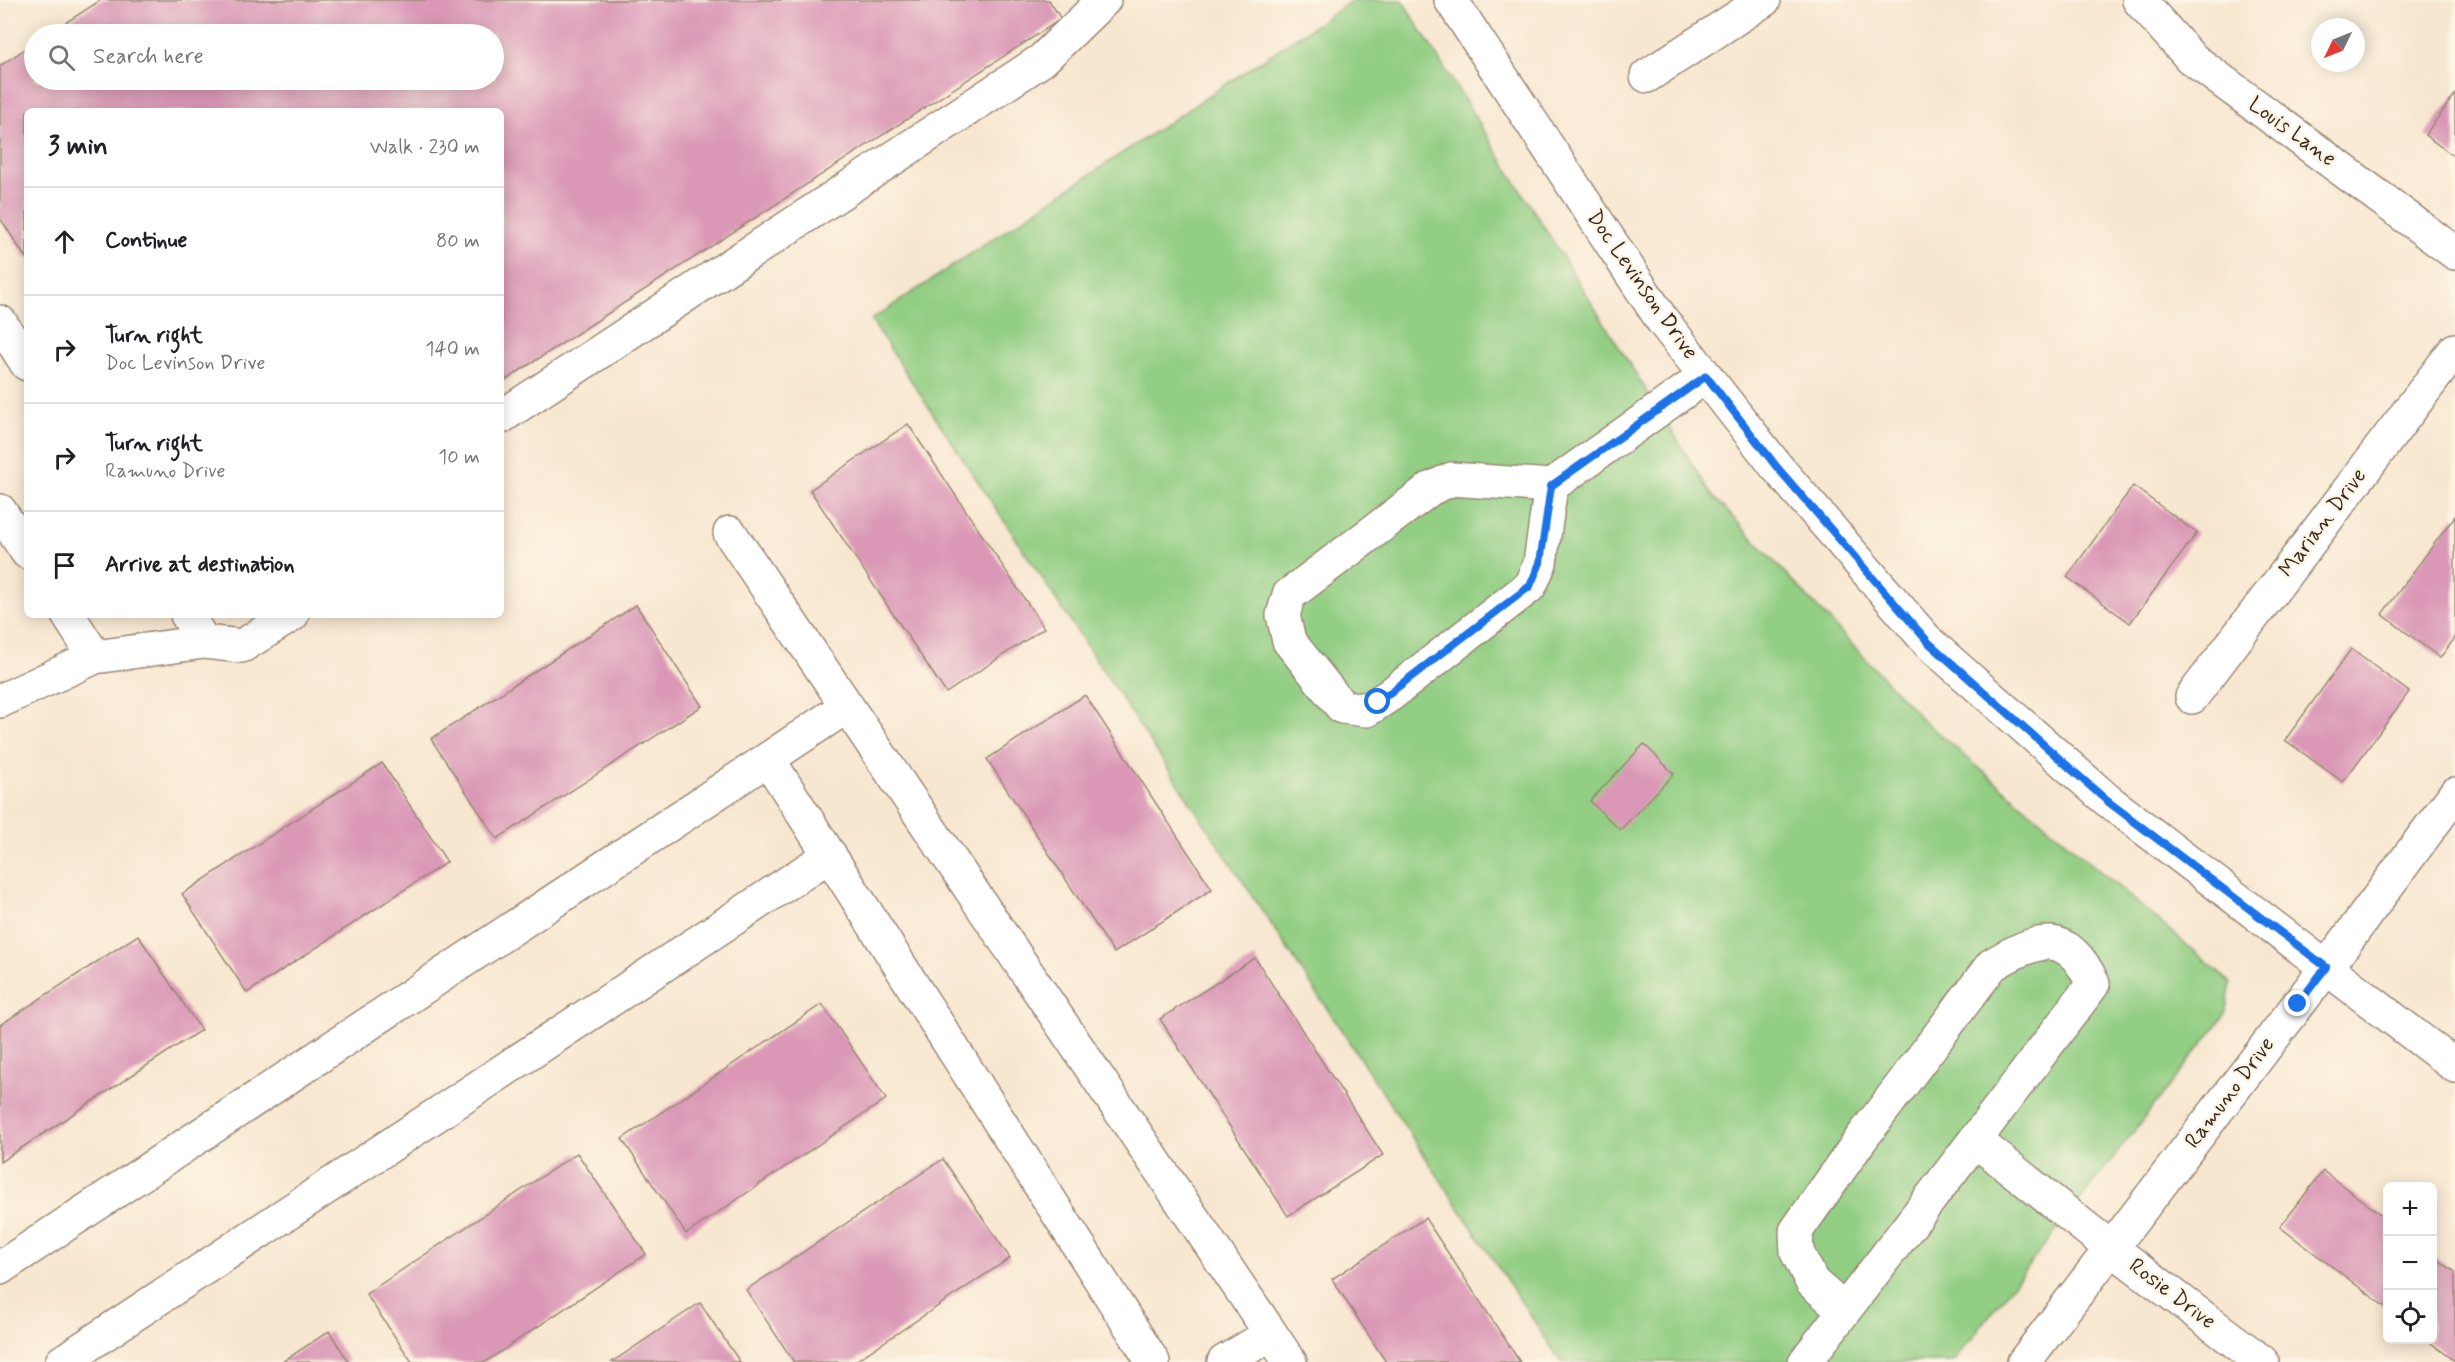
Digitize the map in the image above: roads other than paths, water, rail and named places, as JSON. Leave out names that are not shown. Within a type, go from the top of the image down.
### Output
[{"type":"street","points":[[504,415],[1042,60],[1104,0]]},
{"type":"street","name":"Doc Levinson Drive","points":[[1452,0],[1662,320],[1776,466],[1929,643],[2106,800],[2455,1066]]},
{"type":"street","points":[[1647,76],[1764,0]]},
{"type":"street","name":"Louis Lane","points":[[2139,0],[2191,58],[2455,253]]},
{"type":"street","points":[[0,322],[24,359]]},
{"type":"street","name":"Marian Drive","points":[[2192,697],[2455,350]]},
{"type":"street","points":[[1551,486],[1540,563],[1530,586],[1390,695],[1367,710],[1342,707],[1289,640],[1282,615],[1289,595],[1430,489],[1452,479],[1551,486],[1706,376]]},
{"type":"street","points":[[0,511],[24,547]]},
{"type":"street","points":[[730,533],[1290,1362]]},
{"type":"street","points":[[70,618],[95,657]]},
{"type":"street","points":[[189,618],[204,642]]},
{"type":"street","points":[[0,701],[95,657],[204,642],[242,646],[287,618]]},
{"type":"street","points":[[0,1268],[847,706]]},
{"type":"street","points":[[768,759],[1153,1362]]},
{"type":"street","name":"Ramuno Drive","points":[[2024,1362],[2326,967],[2455,794]]},
{"type":"street","points":[[62,1362],[830,855]]},
{"type":"street","points":[[1804,1362],[1975,1140],[2093,984],[2085,965],[2065,946],[2043,942],[2020,948],[1992,965],[1861,1139],[1796,1231],[1797,1252],[1812,1282],[1844,1310]]},
{"type":"street","name":"Rosie Drive","points":[[1975,1140],[2111,1248],[2262,1362]]},
{"type":"street","points":[[1224,1362],[1271,1334]]}]
